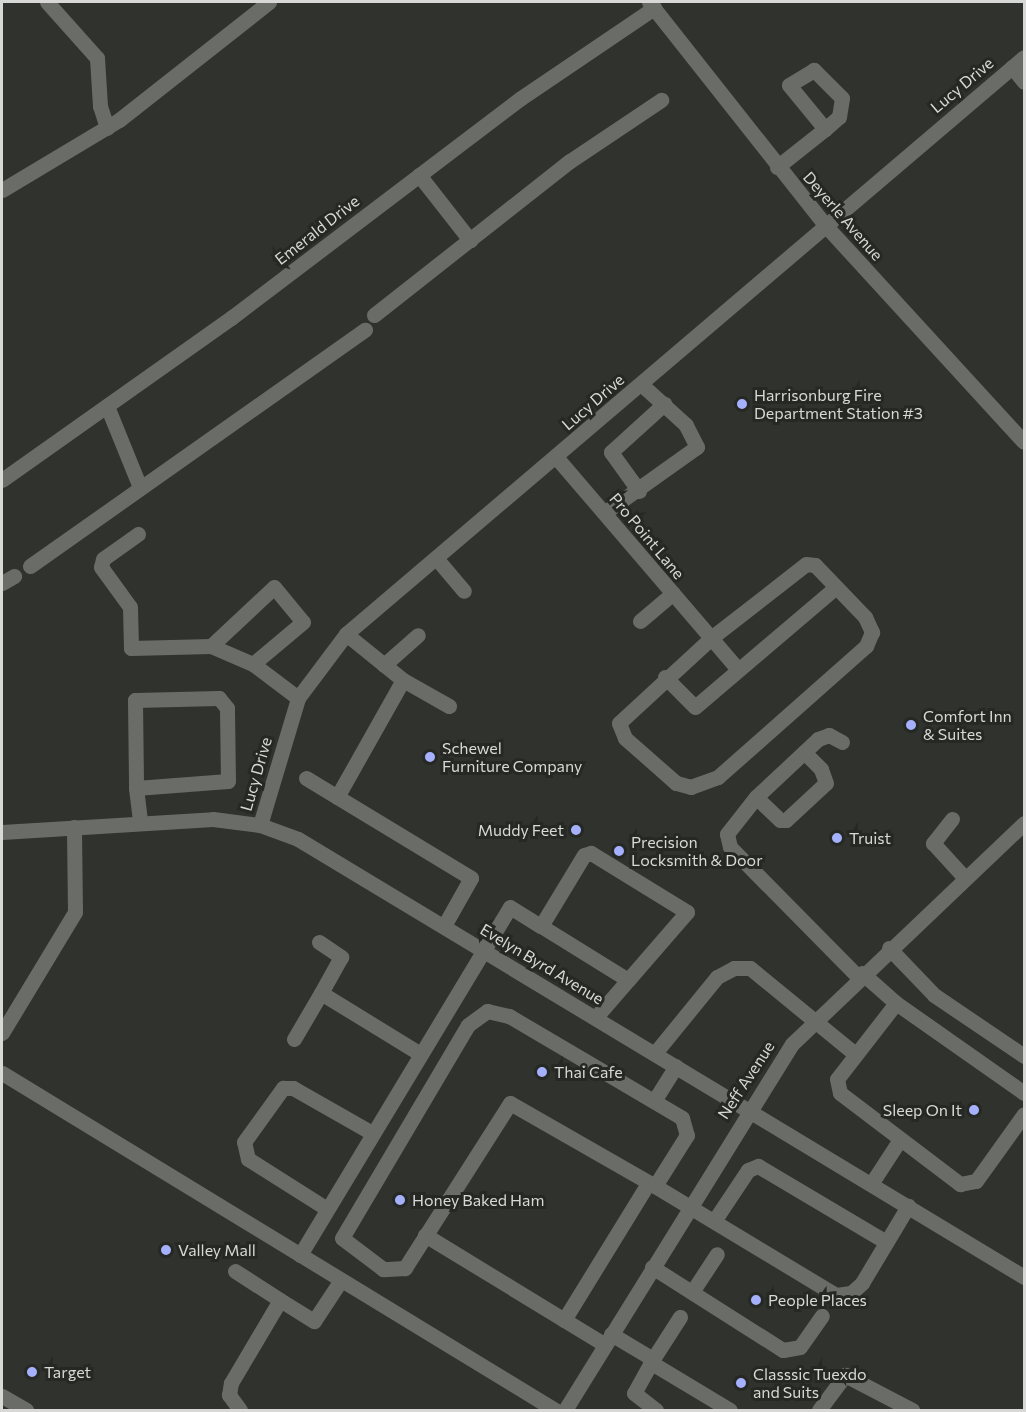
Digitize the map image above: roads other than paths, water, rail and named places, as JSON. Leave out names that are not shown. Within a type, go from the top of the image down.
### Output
[{"type":"street","points":[[47,2],[97,58],[100,106],[107,128]]},
{"type":"street","points":[[2,190],[107,128],[269,2]]},
{"type":"street","name":"Deyerle Avenue","points":[[652,5],[777,167],[825,225],[1024,442]]},
{"type":"street","name":"Emerald Drive","points":[[2,480],[107,406],[652,5]]},
{"type":"street","name":"Lucy Drive","points":[[260,825],[298,698],[346,634],[1024,57]]},
{"type":"street","points":[[1012,67],[1024,82]]},
{"type":"street","points":[[374,315],[570,161],[662,100]]},
{"type":"street","points":[[777,167],[825,129]]},
{"type":"street","points":[[419,175],[470,240]]},
{"type":"street","points":[[30,566],[140,485],[365,330]]},
{"type":"street","points":[[604,513],[639,491],[697,447],[696,437],[641,384]]},
{"type":"street","points":[[639,491],[611,452],[664,404]]},
{"type":"street","points":[[107,406],[140,485]]},
{"type":"street","name":"Pro Point Lane","points":[[556,457],[738,669]]},
{"type":"street","points":[[138,534],[103,559],[101,567],[130,608],[131,648],[211,646],[252,664],[298,698]]},
{"type":"street","points":[[436,558],[464,591]]},
{"type":"street","points":[[806,564],[815,565],[836,587],[865,617],[872,632],[866,646],[718,777],[691,787],[676,783],[625,738],[619,723],[665,677],[806,564]]},
{"type":"street","points":[[211,646],[274,587],[303,622],[252,664]]},
{"type":"street","points":[[665,677],[694,706],[836,587]]},
{"type":"street","points":[[640,621],[672,593]]},
{"type":"street","points":[[346,634],[403,680],[449,706]]},
{"type":"street","points":[[384,665],[418,635]]},
{"type":"street","points":[[338,797],[403,680]]},
{"type":"street","points":[[136,788],[228,782],[228,708],[219,698],[135,700],[136,788],[140,823]]},
{"type":"street","points":[[842,742],[829,735],[804,752],[756,797],[731,825],[730,847],[860,975],[1024,1093]]},
{"type":"street","points":[[756,797],[780,820],[786,820],[826,783],[821,769],[804,752]]},
{"type":"street","points":[[306,778],[471,878],[444,926]]},
{"type":"street","name":"Evelyn Byrd Avenue","points":[[2,832],[213,819],[260,825],[310,845],[1024,1277]]},
{"type":"street","points":[[952,819],[929,838],[965,878]]},
{"type":"street","name":"Neff Avenue","points":[[565,1410],[748,1110],[812,1020],[1024,823]]},
{"type":"street","points":[[2,1033],[75,912],[74,827]]},
{"type":"street","points":[[541,926],[584,855],[591,853],[687,912],[596,1017]]},
{"type":"street","points":[[300,1255],[345,1172],[510,907],[628,980]]},
{"type":"street","points":[[294,1039],[341,957],[320,942]]},
{"type":"street","points":[[889,948],[934,995],[1024,1056]]},
{"type":"street","points":[[655,1053],[717,978],[734,968],[750,968],[855,1054]]},
{"type":"street","points":[[321,993],[419,1053]]},
{"type":"street","points":[[896,1003],[855,1054],[837,1087],[899,1141],[969,1185],[1024,1114]]},
{"type":"street","points":[[564,1320],[651,1186],[689,1128],[682,1118],[509,1016],[487,1011],[468,1025],[342,1231],[346,1245],[398,1272],[426,1235],[510,1103],[651,1186],[689,1206],[836,1295],[850,1293],[862,1283],[908,1206]]},
{"type":"street","points":[[654,1101],[676,1066]]},
{"type":"street","points":[[2,1073],[555,1410]]},
{"type":"street","points":[[324,1207],[248,1159],[244,1142],[283,1088],[293,1088],[370,1132]]},
{"type":"street","points":[[870,1184],[899,1141]]},
{"type":"street","points":[[714,1221],[748,1170],[758,1166],[886,1242]]},
{"type":"street","points":[[345,1172],[369,1187]]},
{"type":"street","points":[[426,1235],[564,1320],[651,1360],[730,1410]]},
{"type":"street","points":[[692,1292],[717,1254]]},
{"type":"street","points":[[652,1267],[783,1350],[800,1347],[822,1316]]},
{"type":"street","points":[[235,1271],[314,1321],[340,1280]]},
{"type":"street","points":[[240,1410],[229,1395],[231,1383],[280,1300]]},
{"type":"street","points":[[656,1410],[634,1393],[651,1360],[680,1317]]},
{"type":"street","points":[[819,1410],[845,1375],[912,1410]]},
{"type":"street","points":[[2,1396],[26,1410]]},
{"type":"place","name":"Harrisonburg Fire Department Station #3","points":[[742,404]]},
{"type":"place","name":"Comfort Inn & Suites","points":[[911,725]]},
{"type":"place","name":"Schewel Furniture Company","points":[[430,757]]},
{"type":"place","name":"Muddy Feet","points":[[576,830]]},
{"type":"place","name":"Truist","points":[[837,838]]},
{"type":"place","name":"Precision Locksmith & Door","points":[[619,851]]},
{"type":"place","name":"Thai Cafe","points":[[542,1072]]},
{"type":"place","name":"Sleep On It","points":[[974,1110]]},
{"type":"place","name":"Honey Baked Ham","points":[[400,1200]]},
{"type":"place","name":"Valley Mall","points":[[166,1250]]},
{"type":"place","name":"People Places","points":[[756,1300]]},
{"type":"place","name":"Target","points":[[32,1372]]},
{"type":"place","name":"Classsic Tuexdo and Suits","points":[[741,1383]]}]
